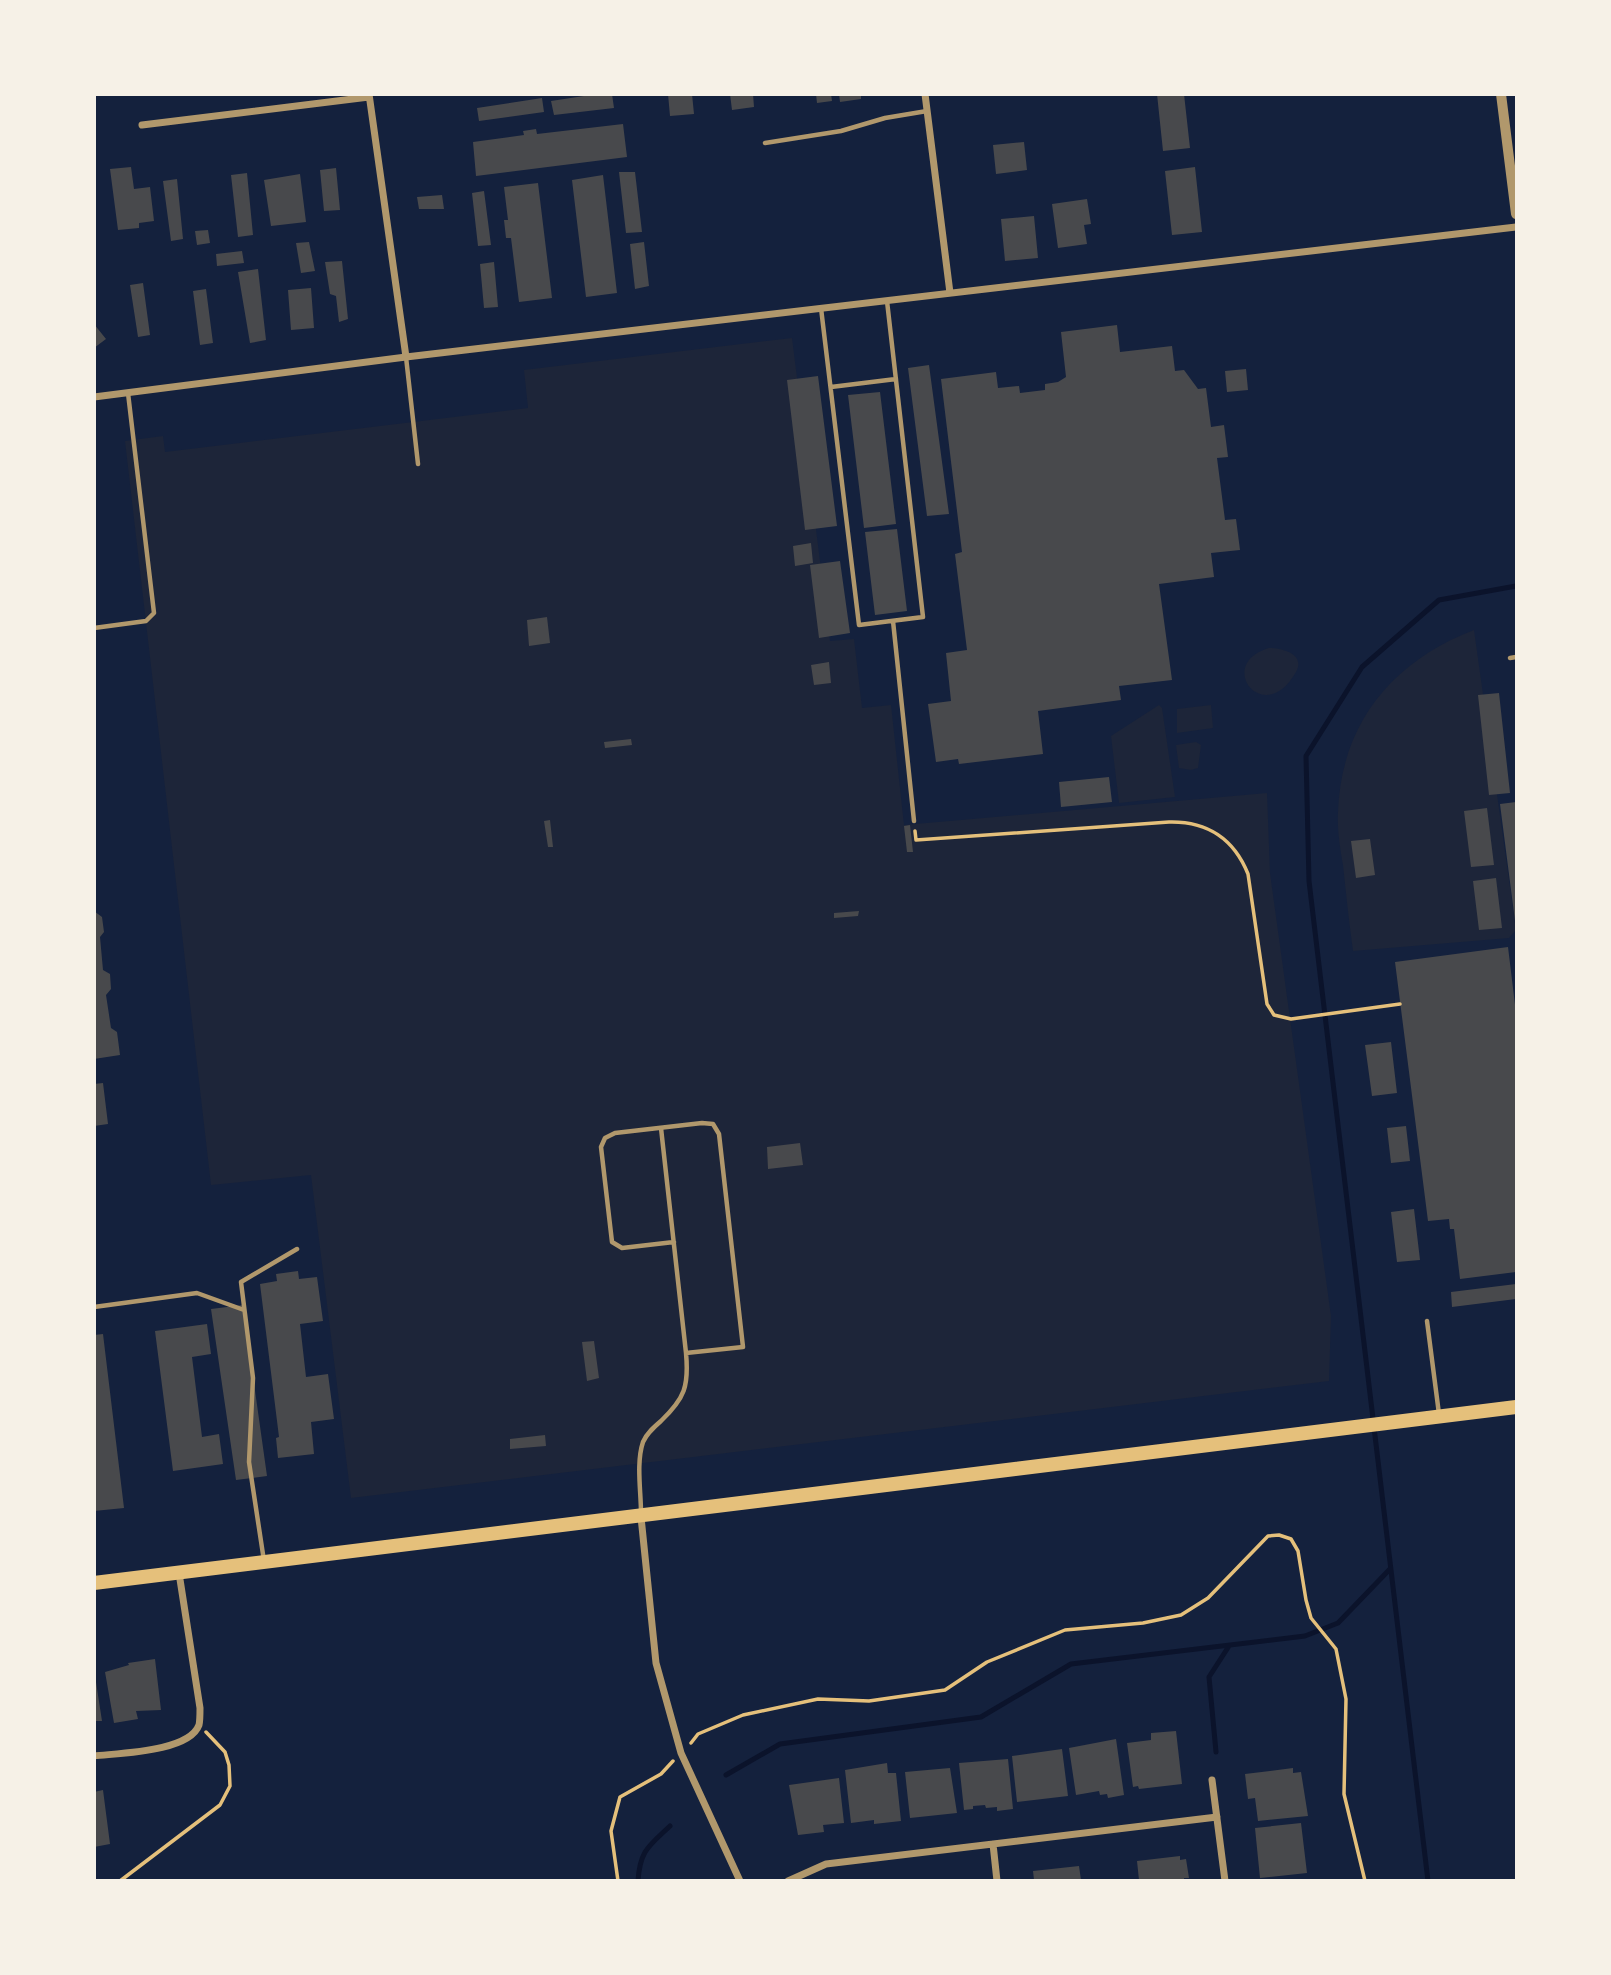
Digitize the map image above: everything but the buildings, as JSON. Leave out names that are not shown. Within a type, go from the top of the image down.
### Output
[{"type":"main road","points":[[94,1583],[1517,1407]]},
{"type":"street","points":[[925,94],[950,293]]},
{"type":"street","points":[[1501,94],[1517,214]]},
{"type":"street","points":[[142,125],[369,96],[406,357]]},
{"type":"street","points":[[94,397],[406,357],[1517,227]]},
{"type":"street","points":[[641,1517],[656,1663],[681,1753],[740,1881]]},
{"type":"street","points":[[94,1756],[168,1747],[186,1740],[199,1727],[200,1708],[179,1573]]},
{"type":"street","points":[[1212,1780],[1225,1881]]},
{"type":"street","points":[[788,1881],[826,1864],[1217,1817]]},
{"type":"street","points":[[993,1844],[997,1881]]},
{"type":"lane","points":[[765,143],[841,131],[885,118],[927,111]]},
{"type":"lane","points":[[821,309],[859,625],[893,621],[923,617],[887,301]]},
{"type":"lane","points":[[406,357],[418,464]]},
{"type":"lane","points":[[831,387],[896,379]]},
{"type":"lane","points":[[94,628],[146,621],[154,613],[128,393]]},
{"type":"lane","points":[[893,621],[914,821]]},
{"type":"lane","points":[[674,1242],[622,1248],[612,1242],[601,1147],[605,1138],[615,1133],[702,1123],[713,1124],[719,1134],[743,1347],[686,1353]]},
{"type":"lane","points":[[641,1517],[640,1459],[643,1442],[648,1433],[681,1399],[688,1381],[661,1128]]},
{"type":"lane","points":[[264,1563],[249,1462],[253,1378],[241,1282],[297,1249]]},
{"type":"lane","points":[[94,1307],[197,1293],[244,1310]]},
{"type":"lane","points":[[1427,1321],[1440,1417]]},
{"type":"path","points":[[914,821],[916,840],[1169,822],[1189,822],[1211,829],[1228,842],[1243,862],[1251,890],[1267,1004],[1274,1015],[1291,1019],[1401,1004]]},
{"type":"path","points":[[618,1881],[611,1831],[620,1797],[661,1774],[698,1734],[743,1714],[818,1699],[869,1702],[946,1690],[987,1662],[1065,1630],[1143,1623],[1181,1615],[1208,1598],[1268,1536],[1279,1535],[1291,1539],[1298,1551],[1311,1618],[1336,1648],[1347,1708],[1344,1794],[1365,1881]]},
{"type":"path","points":[[120,1881],[220,1805],[230,1786],[225,1752],[199,1727]]},
{"type":"shaded area","points":[[792,338],[830,641],[854,639],[862,708],[891,705],[904,825],[1267,793],[1270,873],[1331,1316],[1329,1381],[351,1498],[311,1175],[211,1185],[125,441],[163,436],[165,452],[528,408],[524,370]]},
{"type":"shaded area","points":[[1474,630],[1516,930],[1509,938],[1353,951],[1338,818],[1341,780],[1349,750],[1361,723],[1377,699],[1396,678],[1445,643]]},
{"type":"shaded area","points":[[1269,648],[1291,653],[1298,661],[1298,666],[1283,688],[1271,695],[1259,694],[1250,687],[1245,678],[1246,667],[1253,656]]},
{"type":"shaded area","points":[[1159,705],[1162,708],[1175,797],[1119,803],[1111,736]]},
{"type":"shaded area","points":[[1211,705],[1213,728],[1177,733],[1177,709]]},
{"type":"shaded area","points":[[1196,742],[1201,745],[1198,768],[1179,768],[1176,745]]},
{"type":"waterway","points":[[1428,1881],[1309,881],[1306,756],[1362,667],[1439,600],[1516,586]]},
{"type":"waterway","points":[[726,1775],[780,1744],[981,1717],[1071,1664],[1305,1636],[1338,1623],[1390,1569]]},
{"type":"waterway","points":[[1216,1752],[1209,1677],[1229,1646]]},
{"type":"waterway","points":[[638,1881],[643,1855],[670,1826]]}]
